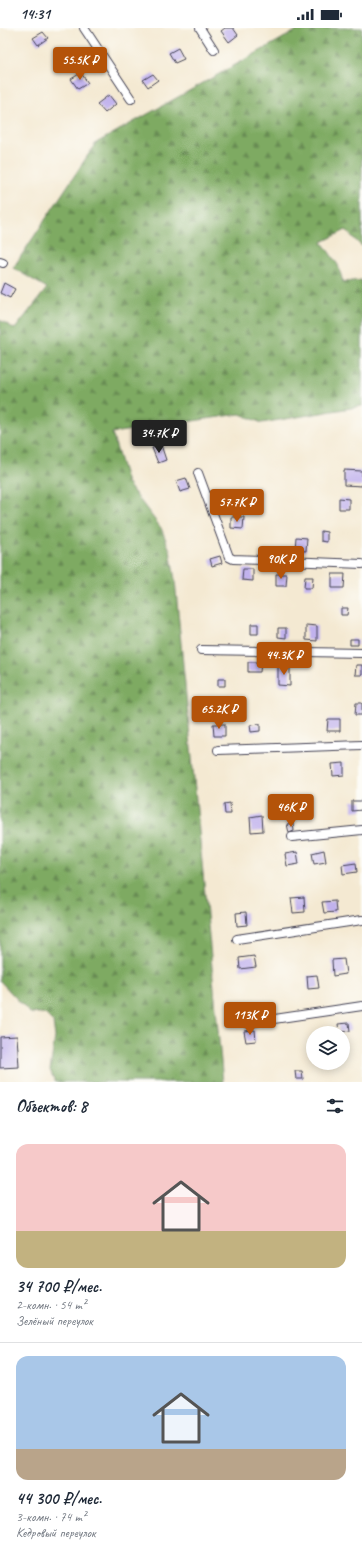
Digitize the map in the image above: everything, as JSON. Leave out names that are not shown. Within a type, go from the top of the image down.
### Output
[{"type":"street","points":[[84,28],[131,99]]},
{"type":"street","points":[[200,28],[214,50]]},
{"type":"street","points":[[198,472],[229,558],[362,564]]},
{"type":"street","points":[[201,650],[362,654]]},
{"type":"street","points":[[218,750],[362,745]]},
{"type":"street","points":[[292,837],[362,830]]},
{"type":"street","points":[[237,939],[362,920]]},
{"type":"street","points":[[247,1023],[362,1006]]},
{"type":"green space","points":[[301,28],[362,28],[362,247],[346,230],[322,242],[338,265],[343,282],[362,280],[362,406],[262,423],[240,414],[112,433],[127,483],[161,528],[170,550],[175,580],[223,1082],[55,1082],[50,1070],[55,1037],[53,1022],[45,1014],[30,1013],[0,981],[0,320],[15,329],[47,288],[13,268],[96,143]]},
{"type":"building","points":[[225,28],[233,28],[238,35],[229,42],[221,31]]},
{"type":"building","points":[[43,32],[48,38],[38,45],[33,38]]},
{"type":"building","points":[[178,48],[184,59],[175,63],[169,53]]},
{"type":"building","points":[[81,73],[88,83],[78,89],[71,79]]},
{"type":"building","points":[[153,74],[158,80],[148,87],[143,80]]},
{"type":"building","points":[[109,95],[116,104],[105,113],[97,104]]},
{"type":"building","points":[[4,283],[15,289],[10,298],[0,293]]},
{"type":"building","points":[[161,445],[166,460],[158,463],[152,448]]},
{"type":"building","points":[[344,470],[362,471],[362,486],[344,485]]},
{"type":"building","points":[[186,478],[190,489],[180,492],[176,481]]},
{"type":"building","points":[[339,498],[349,499],[349,509],[339,509]]},
{"type":"building","points":[[231,517],[244,517],[243,529],[231,528]]},
{"type":"building","points":[[321,531],[327,532],[327,542],[321,541]]},
{"type":"building","points":[[296,537],[307,538],[306,551],[295,550]]},
{"type":"building","points":[[220,556],[222,563],[212,566],[210,559]]},
{"type":"building","points":[[243,569],[253,569],[253,581],[242,580]]},
{"type":"building","points":[[276,574],[287,574],[286,586],[276,586]]},
{"type":"building","points":[[332,574],[345,574],[344,588],[332,588]]},
{"type":"building","points":[[305,577],[313,577],[312,588],[304,588]]},
{"type":"building","points":[[341,608],[348,608],[347,615],[341,615]]},
{"type":"building","points":[[251,624],[258,624],[258,634],[251,634]]},
{"type":"building","points":[[306,625],[317,626],[317,641],[306,640]]},
{"type":"building","points":[[278,628],[286,628],[286,638],[278,637]]},
{"type":"building","points":[[350,639],[358,639],[358,645],[350,645]]},
{"type":"building","points":[[248,662],[261,662],[260,672],[248,672]]},
{"type":"building","points":[[356,665],[362,665],[362,675],[355,675]]},
{"type":"building","points":[[278,666],[290,666],[290,686],[278,685]]},
{"type":"building","points":[[218,679],[225,679],[225,686],[218,686]]},
{"type":"building","points":[[356,703],[362,703],[362,715],[355,715]]},
{"type":"building","points":[[328,719],[340,719],[340,731],[327,731]]},
{"type":"building","points":[[213,724],[225,724],[225,736],[214,736]]},
{"type":"building","points":[[260,724],[260,731],[251,732],[250,725]]},
{"type":"building","points":[[344,763],[344,775],[333,776],[332,764]]},
{"type":"building","points":[[352,801],[362,801],[362,810],[352,811]]},
{"type":"building","points":[[230,803],[231,814],[225,814],[224,804]]},
{"type":"building","points":[[262,815],[263,831],[251,832],[250,817]]},
{"type":"building","points":[[293,823],[294,831],[289,833],[287,824]]},
{"type":"building","points":[[324,850],[326,862],[314,864],[312,853]]},
{"type":"building","points":[[297,852],[299,864],[287,866],[285,854]]},
{"type":"building","points":[[356,863],[357,872],[343,874],[342,865]]},
{"type":"building","points":[[304,897],[305,912],[293,913],[291,898]]},
{"type":"building","points":[[335,901],[336,912],[324,913],[322,902]]},
{"type":"building","points":[[246,912],[247,925],[237,926],[236,913]]},
{"type":"building","points":[[254,956],[256,967],[240,969],[239,958]]},
{"type":"building","points":[[344,959],[346,974],[333,976],[332,960]]},
{"type":"building","points":[[317,975],[319,988],[308,989],[307,976]]},
{"type":"building","points":[[349,1023],[349,1026],[338,1026],[338,1024]]},
{"type":"building","points":[[255,1030],[256,1041],[246,1042],[244,1031]]},
{"type":"building","points":[[17,1036],[19,1067],[0,1068],[0,1037]]},
{"type":"building","points":[[295,1071],[302,1071],[303,1079],[296,1079]]}]
